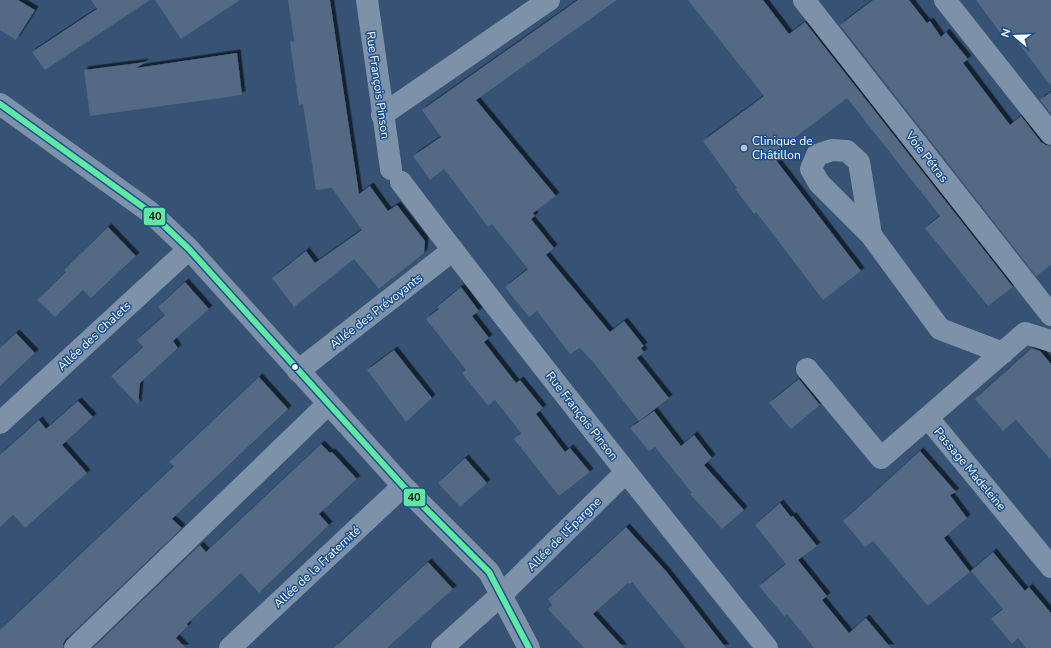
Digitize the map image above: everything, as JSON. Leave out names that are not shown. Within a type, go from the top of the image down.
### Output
[{"type":"street","name":"Rue François Pinson","points":[[366,0],[382,115],[396,176],[626,472],[767,648]]},
{"type":"street","points":[[382,115],[549,0]]},
{"type":"street","name":"Voie Pétras","points":[[804,0],[1051,315]]},
{"type":"street","points":[[945,0],[1051,134]]},
{"type":"street","points":[[0,104],[150,212],[188,249],[403,486],[489,572],[529,648]]},
{"type":"street","points":[[871,235],[940,329],[1003,352]]},
{"type":"street","name":"Allée des Chalets","points":[[0,423],[188,249]]},
{"type":"street","name":"Allée des Prévoyants","points":[[298,371],[453,250]]},
{"type":"street","name":"Passage Madeleine","points":[[1051,341],[1026,333],[928,418],[1051,567]]},
{"type":"street","points":[[806,369],[881,458],[928,418]]},
{"type":"street","points":[[75,648],[328,404]]},
{"type":"street","name":"Allée de l'Épargne","points":[[442,648],[501,595],[626,472]]},
{"type":"street","name":"Allée de la Fraternité","points":[[230,648],[403,486]]},
{"type":"building","points":[[0,0],[18,0],[35,10],[16,40],[0,30]]},
{"type":"building","points":[[91,0],[150,0],[45,70],[32,52],[97,9]]},
{"type":"building","points":[[155,0],[240,0],[181,39]]},
{"type":"building","points":[[288,0],[330,0],[359,194],[370,186],[388,211],[397,205],[425,241],[424,253],[379,289],[354,259],[294,307],[272,278],[306,251],[315,263],[362,230],[332,188],[316,190],[303,104],[299,105],[290,42],[294,41]]},
{"type":"building","points":[[578,0],[617,0],[476,100],[556,196],[533,213],[535,216],[531,219],[554,248],[546,255],[610,332],[624,321],[644,346],[641,348],[644,352],[637,358],[669,398],[639,421],[594,363],[580,348],[570,354],[537,311],[529,317],[505,287],[528,269],[492,224],[488,227],[444,169],[430,180],[413,156],[441,137],[422,110]]},
{"type":"building","name":"Clinique de Châtillon","points":[[688,0],[763,0],[789,34],[805,22],[1013,287],[988,306],[925,228],[940,216],[847,98],[772,155],[861,271],[823,300],[756,212],[754,214],[735,189],[737,188],[703,141],[764,96]]},
{"type":"building","points":[[873,0],[909,0],[927,23],[930,21],[941,37],[946,32],[968,59],[963,63],[1010,125],[1021,116],[1041,142],[1051,146],[1051,265],[1036,276],[840,25]]},
{"type":"building","points":[[976,0],[1051,0],[1051,86],[1008,29],[1001,34]]},
{"type":"building","points":[[237,53],[242,95],[90,116],[84,70],[146,62],[136,68]]},
{"type":"building","points":[[1051,92],[1051,114],[1040,100]]},
{"type":"building","points":[[108,227],[136,256],[91,298],[83,290],[55,317],[37,300],[66,272],[64,270]]},
{"type":"building","points":[[185,282],[209,309],[173,341],[178,348],[140,383],[138,405],[111,376],[143,347],[137,340],[165,315],[158,307]]},
{"type":"building","points":[[461,287],[479,311],[472,316],[489,338],[484,342],[516,383],[520,380],[543,408],[536,414],[565,452],[570,448],[590,472],[559,496],[514,439],[521,433],[495,400],[488,406],[462,373],[466,370],[426,319],[439,309],[437,307]]},
{"type":"building","points":[[16,333],[35,353],[0,386],[0,348]]},
{"type":"building","points":[[1032,348],[1040,351],[1051,364],[1051,460],[1016,420],[1003,431],[975,399]]},
{"type":"building","points":[[394,350],[432,398],[406,422],[367,370]]},
{"type":"building","points":[[259,377],[288,409],[172,519],[182,528],[66,639],[63,644],[63,648],[0,648],[0,630],[174,466],[169,462]]},
{"type":"building","points":[[799,379],[820,405],[791,429],[769,403]]},
{"type":"building","points":[[78,401],[93,417],[62,445],[87,473],[25,528],[13,515],[0,527],[0,455],[39,420],[46,429]]},
{"type":"building","points":[[654,411],[681,446],[694,435],[712,458],[704,465],[744,510],[722,529],[690,494],[692,493],[655,447],[649,451],[630,428]]},
{"type":"building","points":[[321,444],[330,453],[332,452],[357,479],[319,514],[329,525],[259,593],[241,573],[187,624],[188,626],[176,638],[186,648],[93,648],[200,545],[206,552]]},
{"type":"building","points":[[920,451],[956,492],[950,495],[967,518],[944,538],[970,572],[928,606],[873,541],[865,547],[843,521]]},
{"type":"building","points":[[465,458],[487,483],[460,507],[438,483]]},
{"type":"building","points":[[780,503],[791,517],[793,516],[817,546],[798,560],[827,596],[822,600],[849,633],[866,618],[891,648],[814,648],[787,614],[785,617],[759,586],[786,564],[755,525]]},
{"type":"building","points":[[626,527],[666,571],[726,648],[686,648],[632,582],[630,584],[628,583],[593,614],[624,648],[584,648],[548,609],[552,605],[548,599]]},
{"type":"building","points":[[993,552],[1025,591],[1029,587],[1051,613],[1051,648],[1026,648],[1018,638],[1012,644],[991,619],[1003,609],[971,571]]},
{"type":"building","points":[[428,562],[453,589],[387,648],[334,648]]},
{"type":"transit line","name":"40","points":[[0,104],[150,212],[189,249],[403,486],[489,572],[529,648]]},
{"type":"place","name":"Clinique de Châtillon","points":[[744,148]]}]
